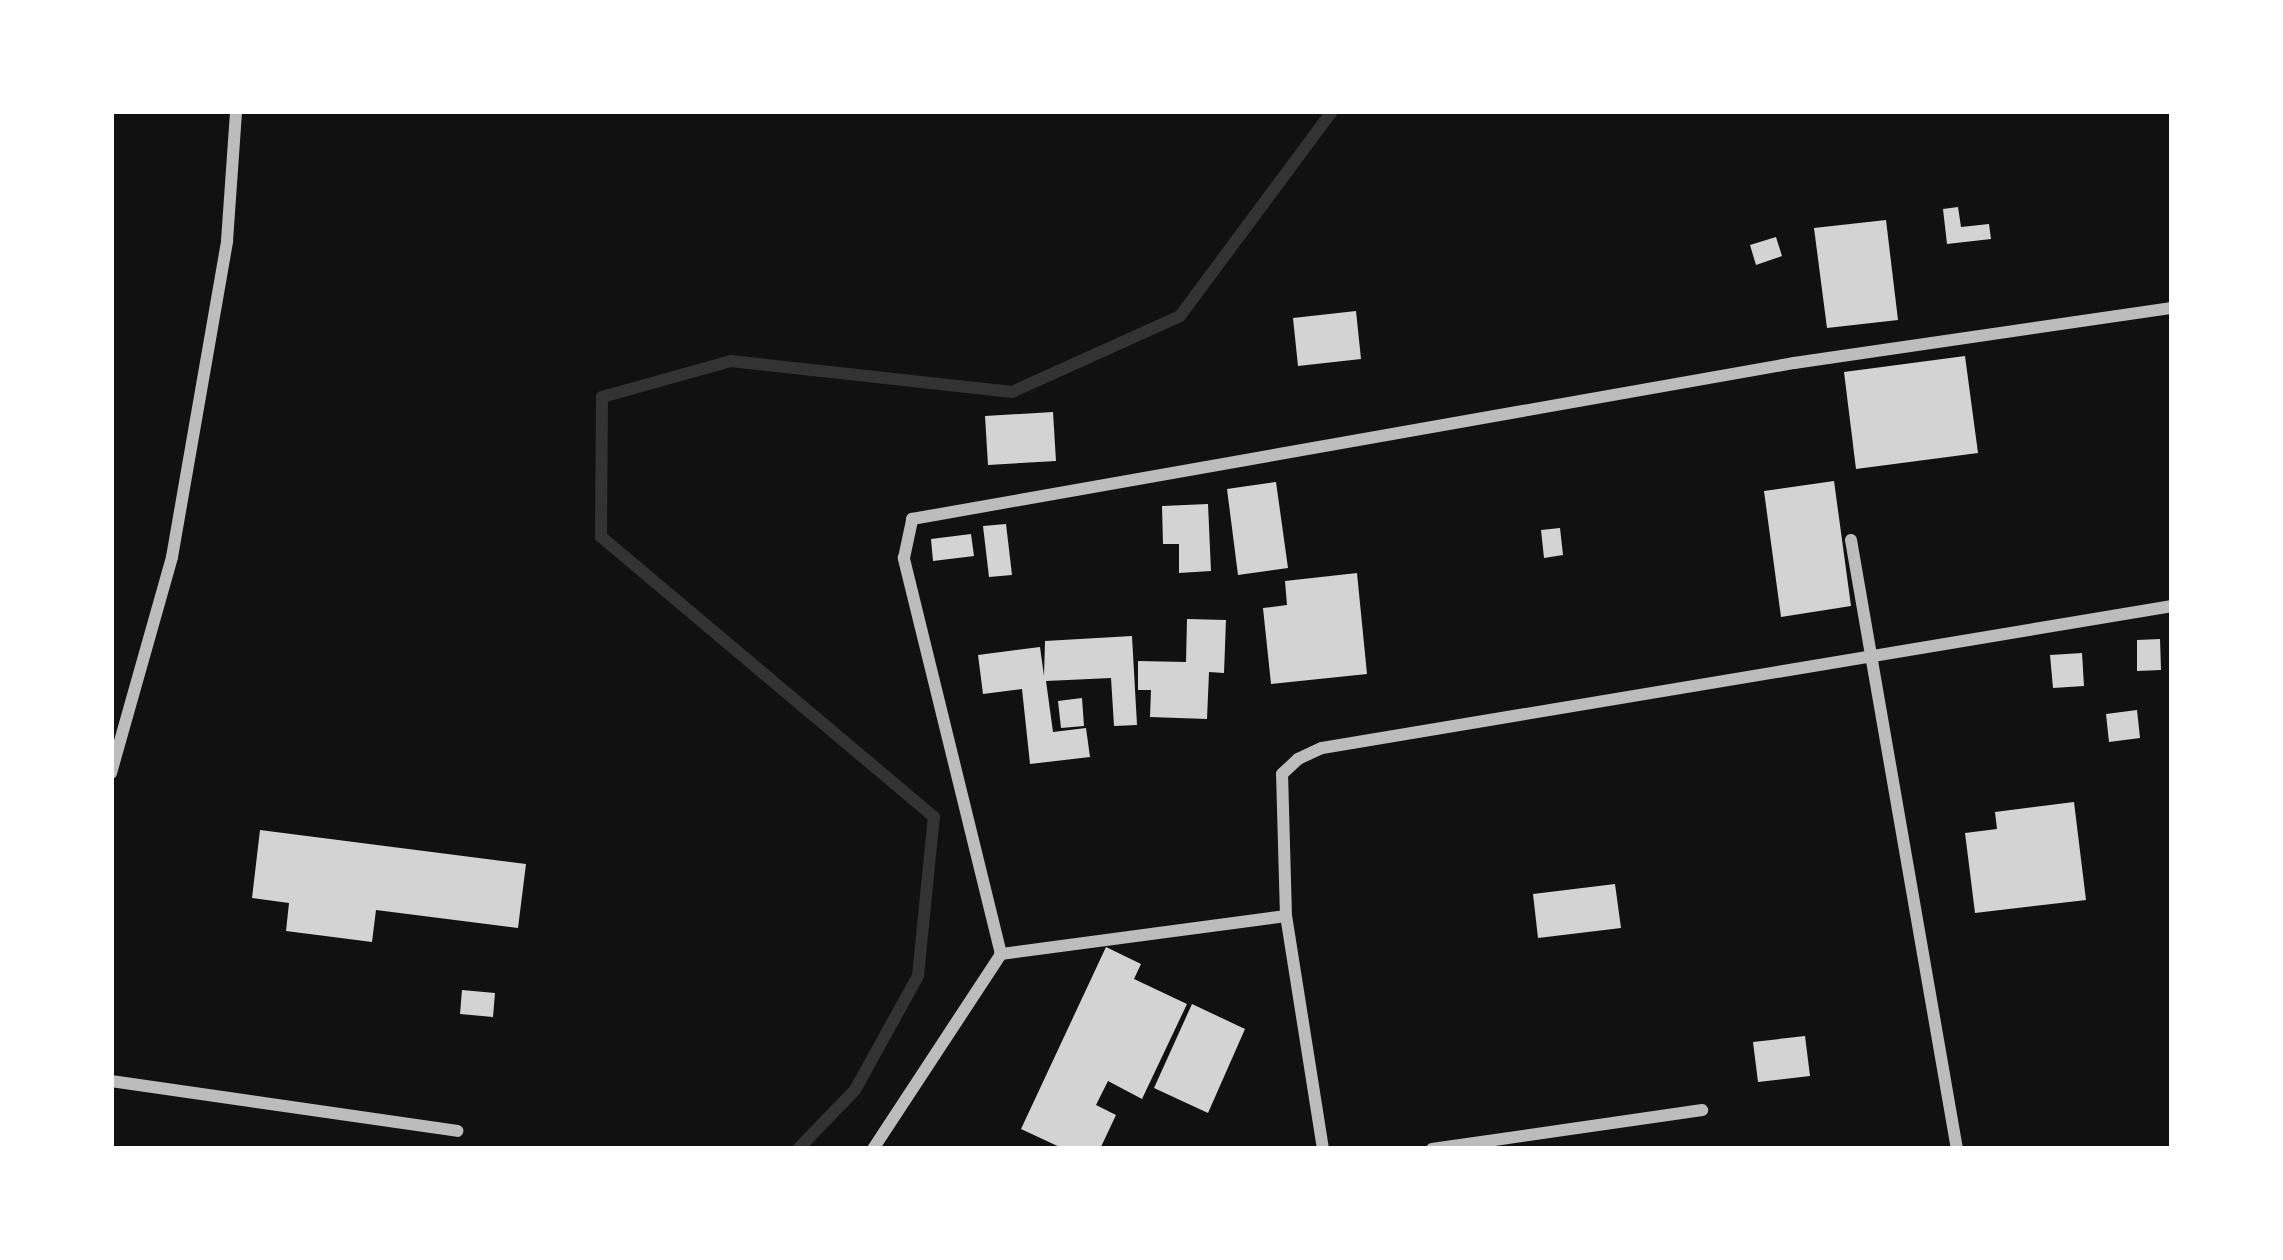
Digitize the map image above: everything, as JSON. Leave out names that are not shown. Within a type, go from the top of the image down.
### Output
[{"type":"street","points":[[111,773],[172,557],[227,241],[236,111]]},
{"type":"street","points":[[873,1149],[1001,954],[904,558],[912,519],[1794,363],[2172,308]]},
{"type":"street","points":[[1851,540],[1958,1149]]},
{"type":"street","points":[[1323,1149],[1286,916],[1282,774],[1322,748],[2172,606]]},
{"type":"street","points":[[1001,954],[1286,916]]},
{"type":"street","points":[[111,1082],[458,1131]]},
{"type":"street","points":[[1432,1149],[1702,1110]]},
{"type":"building","points":[[1958,207],[1961,227],[1989,224],[1991,239],[1947,244],[1943,209]]},
{"type":"building","points":[[1886,220],[1898,320],[1827,328],[1814,228]]},
{"type":"building","points":[[1776,237],[1782,256],[1756,265],[1750,245]]},
{"type":"building","points":[[1356,311],[1361,359],[1298,366],[1293,318]]},
{"type":"building","points":[[1965,356],[1978,453],[1856,469],[1844,372]]},
{"type":"building","points":[[1053,412],[1056,461],[988,465],[985,416]]},
{"type":"building","points":[[1834,481],[1851,606],[1781,617],[1764,491]]},
{"type":"building","points":[[1276,482],[1288,568],[1238,575],[1227,489]]},
{"type":"building","points":[[1208,504],[1211,571],[1179,573],[1179,544],[1163,544],[1162,506]]},
{"type":"building","points":[[1006,524],[1012,575],[989,577],[983,526]]},
{"type":"building","points":[[1560,528],[1563,555],[1544,558],[1541,530]]},
{"type":"building","points":[[971,534],[974,556],[933,561],[931,539]]},
{"type":"building","points":[[1357,573],[1367,674],[1271,684],[1263,608],[1287,605],[1285,581]]},
{"type":"building","points":[[1187,619],[1226,620],[1224,673],[1209,672],[1207,719],[1150,717],[1151,690],[1138,690],[1138,661],[1186,662]]},
{"type":"building","points":[[1132,636],[1137,725],[1114,726],[1111,678],[1046,681],[1053,732],[1086,728],[1090,757],[1030,764],[1022,689],[983,694],[978,655],[1040,647],[1044,676],[1045,641]]},
{"type":"building","points":[[2160,639],[2161,670],[2137,671],[2137,640]]},
{"type":"building","points":[[2082,653],[2084,686],[2053,688],[2050,655]]},
{"type":"building","points":[[1082,698],[1084,726],[1061,728],[1058,701]]},
{"type":"building","points":[[2137,710],[2140,738],[2109,742],[2106,714]]},
{"type":"building","points":[[2074,802],[2086,900],[1975,913],[1965,833],[1997,829],[1995,812]]},
{"type":"building","points":[[260,830],[526,864],[518,928],[376,910],[372,942],[286,931],[289,903],[252,898]]},
{"type":"building","points":[[1615,884],[1621,928],[1538,938],[1533,894]]},
{"type":"building","points":[[1106,947],[1141,964],[1134,979],[1187,1004],[1142,1099],[1108,1081],[1096,1105],[1116,1115],[1100,1149],[1064,1149],[1021,1129]]},
{"type":"building","points":[[462,990],[495,993],[493,1017],[460,1014]]},
{"type":"building","points":[[1192,1004],[1245,1029],[1208,1113],[1154,1088]]},
{"type":"building","points":[[1805,1036],[1810,1076],[1758,1082],[1753,1042]]},
{"type":"waterway","points":[[798,1149],[855,1090],[918,976],[934,817],[601,537],[602,397],[731,361],[1012,392],[1180,316],[1332,111]]}]
